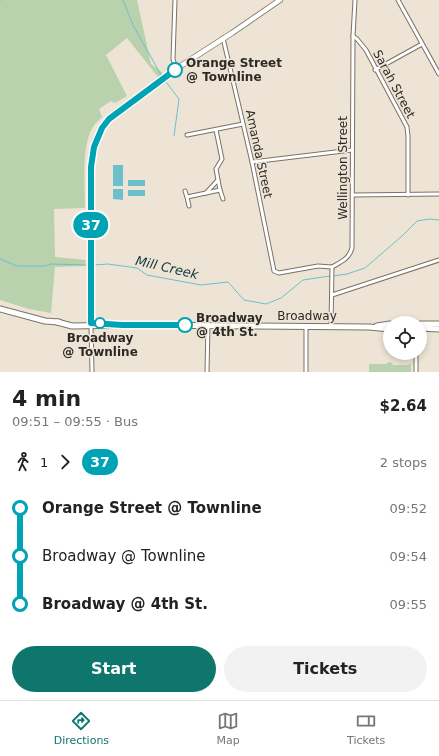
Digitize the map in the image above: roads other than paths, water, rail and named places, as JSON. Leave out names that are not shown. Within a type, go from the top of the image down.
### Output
[{"type":"main road","points":[[91,324],[91,167],[94,147],[102,128],[112,116],[176,69],[274,2],[280,0]]},
{"type":"main road","name":"Broadway","points":[[0,309],[45,321],[91,324],[306,327],[332,326],[383,328]]},
{"type":"main road","points":[[427,324],[439,324]]},
{"type":"main road","name":"Broadway","points":[[372,327],[383,325]]},
{"type":"main road","points":[[427,328],[439,329]]},
{"type":"street","points":[[174,0],[173,59],[176,69]]},
{"type":"street","points":[[398,0],[439,74]]},
{"type":"street","name":"Wellington Street","points":[[332,267],[344,261],[351,250],[353,195],[353,36],[356,1]]},
{"type":"street","name":"Sarah Street","points":[[353,36],[366,50],[408,129],[408,194]]},
{"type":"street","name":"Amanda Street","points":[[223,38],[252,162],[274,270],[277,273],[318,266],[332,267]]},
{"type":"street","points":[[376,70],[422,44]]},
{"type":"street","points":[[187,135],[243,124]]},
{"type":"street","points":[[216,130],[222,159],[216,169],[223,200]]},
{"type":"street","points":[[252,162],[352,150]]},
{"type":"street","points":[[206,193],[218,180]]},
{"type":"street","points":[[187,197],[220,190]]},
{"type":"street","points":[[185,191],[189,206]]},
{"type":"street","points":[[353,195],[439,194]]},
{"type":"street","points":[[332,295],[439,260]]},
{"type":"street","points":[[332,267],[332,326]]},
{"type":"street","points":[[91,324],[92,372]]},
{"type":"street","points":[[207,372],[208,325]]},
{"type":"street","points":[[306,327],[306,372]]},
{"type":"street","points":[[416,360],[416,372]]},
{"type":"water","points":[[113,165],[123,165],[123,186],[113,186]]},
{"type":"water","points":[[128,180],[145,180],[145,186],[128,186]]},
{"type":"water","points":[[113,189],[123,189],[123,200],[113,199]]},
{"type":"water","points":[[128,190],[145,190],[145,196],[128,196]]},
{"type":"waterway","points":[[123,0],[133,25],[161,75]]},
{"type":"waterway","points":[[166,82],[179,99],[174,136]]},
{"type":"waterway","name":"Mill Creek","points":[[333,276],[347,274],[365,268],[417,221],[429,219],[439,220]]},
{"type":"waterway","name":"Mill Creek","points":[[0,259],[17,266],[45,266],[51,264],[86,265]]},
{"type":"waterway","name":"Mill Creek","points":[[94,265],[108,264],[137,268],[147,275],[201,285],[228,282],[244,300],[266,304],[281,298],[303,280],[330,276]]},
{"type":"place","name":"Orange Street @ Townline","points":[[175,70]]},
{"type":"place","name":"Broadway @ Townline","points":[[100,323]]},
{"type":"place","name":"Broadway @ 4th St.","points":[[185,325]]}]
